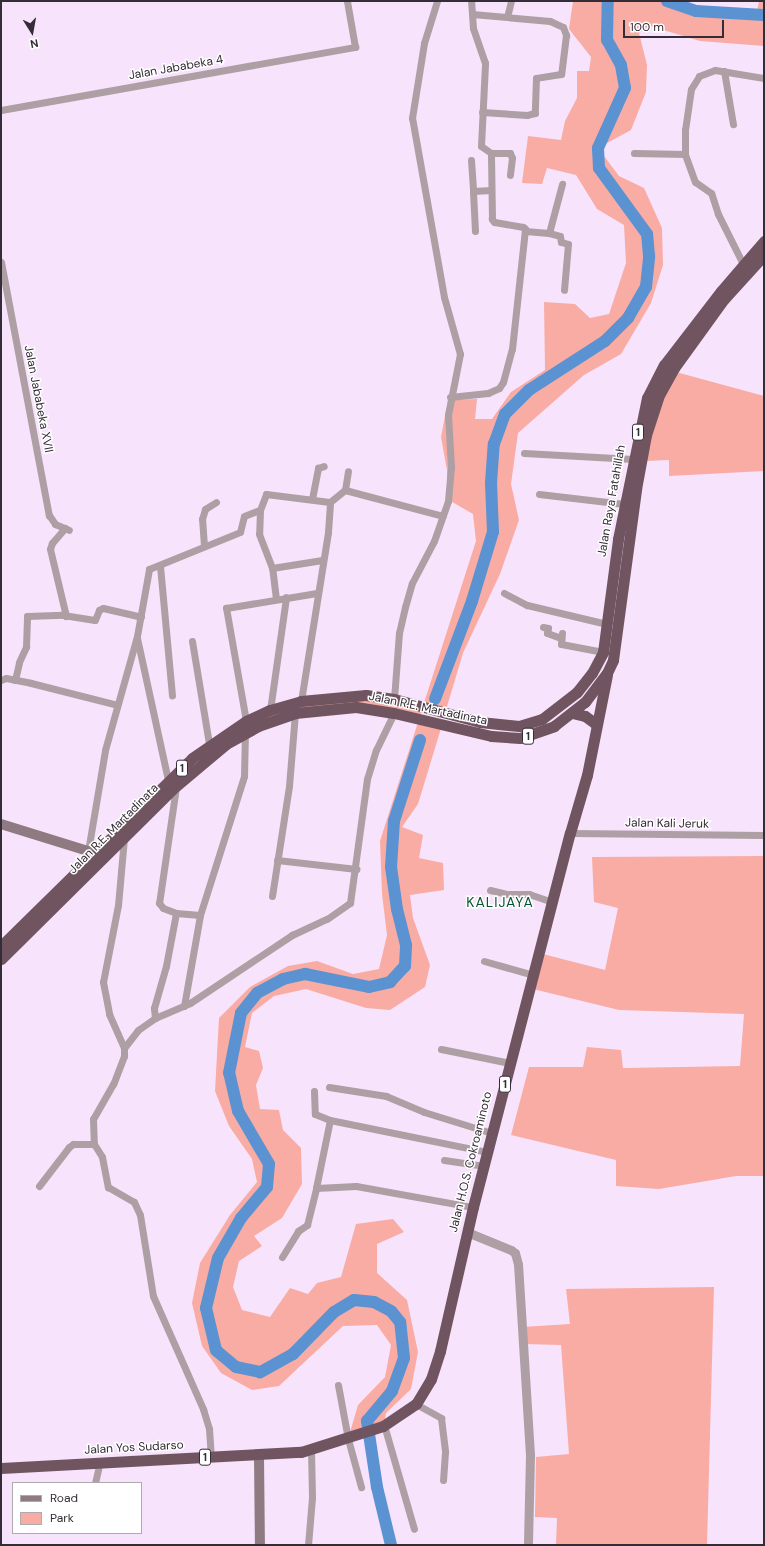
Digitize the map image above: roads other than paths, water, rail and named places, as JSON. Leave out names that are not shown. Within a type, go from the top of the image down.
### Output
[{"type":"highway","name":"Jalan Raya Fatahillah","points":[[602,656],[632,459],[642,411],[653,382],[664,365],[743,264],[764,241]]},
{"type":"highway","name":"Jalan Raya Fatahillah","points":[[607,673],[614,653],[636,489],[646,434],[658,398],[674,368],[724,299],[764,255]]},
{"type":"highway","name":"Jalan R.E. Martadinata","points":[[1,959],[124,838],[172,783],[209,744],[246,721],[270,710],[301,701],[357,695],[394,699],[480,722],[519,726],[542,719],[577,692],[602,656]]},
{"type":"highway","name":"Jalan R.E. Martadinata","points":[[1,946],[91,852],[172,783],[226,744],[274,719],[295,713],[356,708],[410,716],[478,734],[510,738],[526,737],[554,726],[572,713],[607,673]]},
{"type":"highway","name":"Jalan H.O.S. Cokroaminoto","points":[[384,1426],[416,1404],[436,1366],[487,1152],[570,833],[587,775],[607,673]]},
{"type":"highway","points":[[572,713],[585,716],[596,724]]},
{"type":"highway","points":[[459,729],[463,724],[462,718]]},
{"type":"highway","points":[[478,734],[477,728],[480,722]]},
{"type":"highway","name":"Jalan Yos Sudarso","points":[[1,1468],[100,1462],[259,1456],[311,1450],[384,1426]]},
{"type":"main road","points":[[1,824],[91,852]]},
{"type":"main road","points":[[259,1456],[260,1545]]},
{"type":"street","name":"Jalan Jababeka 4","points":[[1,110],[355,47],[347,1]]},
{"type":"street","points":[[394,699],[399,633],[405,607],[412,583],[424,565],[443,516],[451,476],[448,415],[450,397],[460,354],[444,296],[412,118],[424,43],[437,1]]},
{"type":"street","points":[[471,1],[473,28],[485,63],[482,112],[482,146],[491,153],[510,153],[512,158],[510,175]]},
{"type":"street","points":[[507,16],[511,1]]},
{"type":"street","points":[[472,14],[550,21],[563,27],[566,35],[562,72],[557,76],[536,78],[536,111],[533,114],[482,112]]},
{"type":"street","points":[[724,71],[733,124]]},
{"type":"street","points":[[743,264],[718,214],[711,193],[695,182],[685,154],[685,130],[691,89],[694,81],[705,73],[724,71],[764,78]]},
{"type":"street","points":[[491,153],[493,222],[523,227],[525,231],[549,233],[560,236],[561,242],[568,244],[564,290]]},
{"type":"street","points":[[634,153],[685,154]]},
{"type":"street","points":[[471,160],[475,231]]},
{"type":"street","points":[[549,233],[562,184]]},
{"type":"street","points":[[473,191],[491,190]]},
{"type":"street","points":[[450,397],[488,393],[499,388],[504,382],[512,349],[525,231]]},
{"type":"street","name":"Jalan Jababeka XVII","points":[[1,262],[49,515],[55,524],[67,529],[52,543],[50,549],[66,616]]},
{"type":"street","points":[[524,453],[632,459]]},
{"type":"street","points":[[312,499],[318,468],[324,466]]},
{"type":"street","points":[[301,701],[322,560],[328,532],[330,502],[345,490],[348,471]]},
{"type":"street","points":[[345,490],[443,516]]},
{"type":"street","points":[[276,599],[272,568],[259,534],[260,510],[266,494],[330,502]]},
{"type":"street","points":[[540,494],[624,504]]},
{"type":"street","points":[[204,546],[202,518],[205,509],[216,502]]},
{"type":"street","points":[[91,852],[94,800],[117,705],[137,636],[149,569],[160,566],[240,532],[244,515],[260,510]]},
{"type":"street","points":[[272,568],[322,560]]},
{"type":"street","points":[[160,566],[172,695]]},
{"type":"street","points":[[246,721],[226,609],[229,606],[317,593]]},
{"type":"street","points":[[504,593],[527,605],[608,624]]},
{"type":"street","points":[[270,710],[286,598]]},
{"type":"street","points":[[15,680],[19,662],[26,647],[27,616],[66,616],[95,620],[99,610],[103,608],[141,617]]},
{"type":"street","points":[[543,627],[548,628],[547,633],[562,636],[561,644],[602,656]]},
{"type":"street","points":[[137,636],[172,783],[159,903],[161,906],[176,913],[200,915]]},
{"type":"street","points":[[192,641],[209,744]]},
{"type":"street","points":[[1,680],[15,680],[117,705]]},
{"type":"street","points":[[272,896],[290,779],[295,713]]},
{"type":"street","points":[[124,1048],[138,1030],[155,1018],[184,1006],[292,935],[313,927],[348,905],[352,900],[368,779],[376,750],[394,713]]},
{"type":"street","points":[[184,1006],[200,915],[244,776],[245,733]]},
{"type":"street","name":"Jalan Kali Jeruk","points":[[570,833],[764,835]]},
{"type":"street","points":[[124,838],[118,905],[104,982],[109,1014],[124,1048],[122,1066],[93,1119],[94,1144],[102,1157],[108,1187],[134,1202],[140,1215],[153,1296],[203,1408],[209,1429],[211,1457]]},
{"type":"street","points":[[277,860],[356,869]]},
{"type":"street","points":[[490,890],[529,894],[552,902]]},
{"type":"street","points":[[155,1018],[154,1008],[166,966],[176,913]]},
{"type":"street","points":[[484,961],[533,975]]},
{"type":"street","points":[[441,1049],[510,1063]]},
{"type":"street","points":[[329,1088],[386,1096],[424,1112],[492,1133]]},
{"type":"street","points":[[314,1091],[315,1114],[330,1120],[487,1152]]},
{"type":"street","points":[[282,1258],[298,1231],[307,1225],[330,1120]]},
{"type":"street","points":[[39,1186],[69,1147],[73,1144],[94,1144]]},
{"type":"street","points":[[444,1160],[484,1166]]},
{"type":"street","points":[[316,1188],[343,1186],[373,1188],[473,1207]]},
{"type":"street","points":[[467,1232],[511,1250],[515,1254],[518,1264],[530,1454],[528,1545]]},
{"type":"street","points":[[338,1385],[361,1487]]},
{"type":"street","points":[[416,1404],[441,1418],[445,1452],[443,1480]]},
{"type":"street","points":[[384,1426],[414,1529]]},
{"type":"street","points":[[308,1545],[312,1497],[311,1450]]},
{"type":"street","points":[[95,1482],[100,1462]]},
{"type":"waterway","points":[[435,699],[472,601],[493,532],[491,483],[494,444],[505,414],[529,390],[605,341],[628,318],[646,287],[649,256],[647,234],[599,168],[598,148],[625,88],[621,65],[607,40],[608,1]]},
{"type":"waterway","points":[[667,1],[696,11],[764,15]]},
{"type":"waterway","points":[[391,1545],[377,1487],[367,1421],[392,1391],[404,1358],[400,1322],[391,1311],[374,1302],[354,1300],[334,1312],[293,1354],[260,1372],[236,1367],[216,1350],[206,1308],[218,1258],[241,1218],[267,1187],[269,1164],[238,1111],[229,1073],[241,1013],[257,993],[283,979],[305,974],[369,987],[390,982],[405,966],[406,945],[397,909],[391,867],[394,821],[420,740]]},
{"type":"district","name":"KALIJAYA","points":[[500,902]]}]
